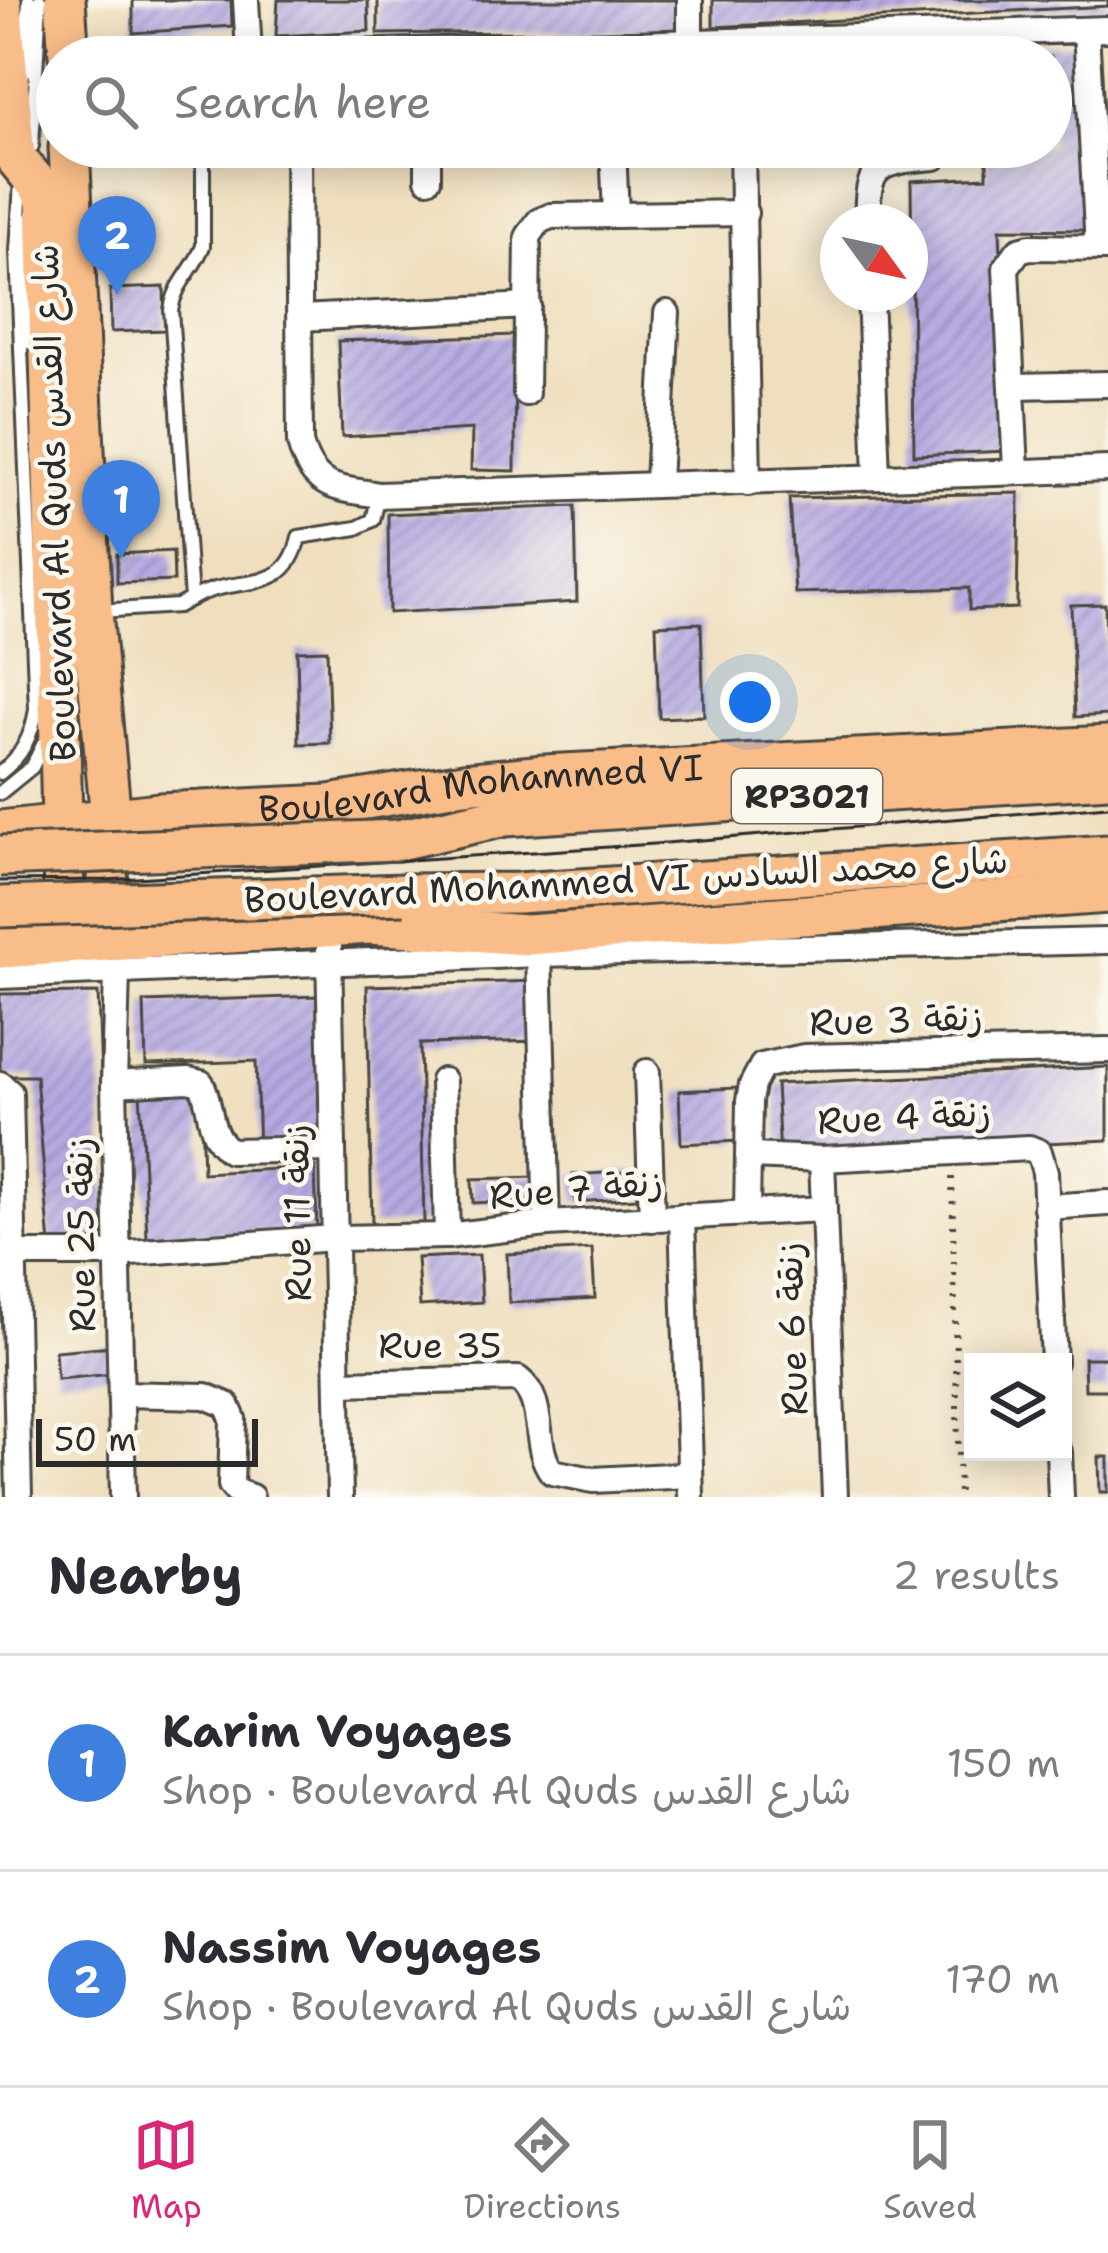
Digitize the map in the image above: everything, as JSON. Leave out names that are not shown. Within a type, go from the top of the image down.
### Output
[{"type":"main road","name":"Boulevard Al Quds شارع القدس","points":[[1,0],[16,160],[46,200],[62,825],[95,954]]},
{"type":"main road","points":[[65,0],[68,36]]},
{"type":"main road","name":"Boulevard Al Quds شارع القدس","points":[[70,168],[92,611],[111,820],[95,954]]},
{"type":"main road","name":"Boulevard Mohammed VI","points":[[0,831],[159,813],[329,805],[544,775],[1108,746]]},
{"type":"main road","name":"Boulevard Mohammed VI شارع محمد السادس","points":[[0,856],[398,840],[506,816],[1108,777]]},
{"type":"main road","name":"Boulevard Mohammed VI شارع محمد السادس","points":[[0,907],[517,893],[1108,855]]},
{"type":"main road","points":[[0,948],[95,954],[329,945],[400,925],[527,935],[1108,893]]},
{"type":"street","points":[[246,0],[248,36]]},
{"type":"street","points":[[690,0],[690,36]]},
{"type":"street","points":[[1016,470],[1015,386],[1005,284],[1011,260],[1030,247],[1103,248],[1097,30],[1044,36]]},
{"type":"street","points":[[298,168],[300,443],[304,460],[329,487],[379,495],[1108,469]]},
{"type":"street","points":[[428,168],[428,179]]},
{"type":"street","points":[[615,168],[616,214]]},
{"type":"street","points":[[743,168],[748,482]]},
{"type":"street","points":[[867,204],[866,189],[882,168]]},
{"type":"street","points":[[526,392],[528,237],[532,227],[551,216],[746,213]]},
{"type":"street","points":[[302,318],[528,306]]},
{"type":"street","points":[[872,312],[878,476]]},
{"type":"street","points":[[658,482],[667,313]]},
{"type":"street","points":[[1015,386],[1108,384]]},
{"type":"street","points":[[329,945],[539,954],[1108,941]]},
{"type":"street","name":"Rue 11 زنقة","points":[[329,945],[340,1497]]},
{"type":"street","points":[[0,976],[95,954]]},
{"type":"street","name":"Rue 25 زنقة","points":[[95,954],[114,1084],[123,1497]]},
{"type":"street","points":[[539,954],[547,1225]]},
{"type":"street","name":"Rue 3 زنقة","points":[[747,1210],[752,1085],[762,1066],[775,1060],[1108,1051]]},
{"type":"street","points":[[647,1072],[652,1219]]},
{"type":"street","points":[[443,1082],[447,1236]]},
{"type":"street","points":[[114,1084],[200,1083],[213,1130],[230,1150],[333,1148]]},
{"type":"street","points":[[5,1088],[7,1254],[20,1497]]},
{"type":"street","name":"Rue 4 زنقة","points":[[749,1156],[822,1159],[1029,1148],[1042,1154],[1046,1207]]},
{"type":"street","name":"Rue 6 زنقة","points":[[822,1159],[835,1497]]},
{"type":"street","points":[[1054,1353],[1046,1207],[1108,1203]]},
{"type":"street","name":"Rue 7 زنقة","points":[[7,1254],[117,1254],[334,1238],[447,1236],[747,1210],[824,1209]]},
{"type":"street","points":[[682,1216],[690,1486]]},
{"type":"street","name":"Rue 35","points":[[339,1383],[518,1379],[533,1394],[544,1460],[553,1472],[593,1480],[690,1486]]},
{"type":"street","points":[[121,1394],[205,1396],[226,1405],[233,1418],[231,1485],[251,1497]]},
{"type":"street","points":[[1059,1461],[1061,1497]]},
{"type":"lane","points":[[0,773],[29,739],[36,709],[16,252],[16,160],[28,0]]},
{"type":"lane","points":[[0,793],[19,781],[38,758],[48,718],[26,253],[16,160],[40,0]]},
{"type":"lane","points":[[191,599],[170,310],[175,287],[203,246],[203,168]]},
{"type":"lane","points":[[92,611],[178,606],[207,590],[282,574],[294,559],[299,536],[373,520],[379,495]]},
{"type":"path","points":[[951,1151],[959,1497]]},
{"type":"building","points":[[133,0],[231,0],[232,26],[133,33]]},
{"type":"building","points":[[278,0],[368,0],[369,31],[276,36]]},
{"type":"building","points":[[378,0],[681,0],[680,30],[378,34]]},
{"type":"building","points":[[713,0],[1108,0],[1108,6],[713,27]]},
{"type":"building","points":[[1072,44],[1076,44],[1086,230],[1000,229],[1008,451],[914,455],[912,312],[928,312],[928,204],[911,204],[911,181],[987,177],[987,168],[1072,168]]},
{"type":"building","points":[[164,287],[165,330],[111,332],[110,289]]},
{"type":"building","points":[[516,335],[515,471],[471,470],[472,429],[342,437],[338,341]]},
{"type":"building","points":[[1019,493],[1017,608],[969,610],[969,588],[795,593],[789,498]]},
{"type":"building","points":[[575,506],[577,602],[389,613],[388,514]]},
{"type":"building","points":[[173,551],[174,581],[117,583],[117,554]]},
{"type":"building","points":[[1105,604],[1108,715],[1075,717],[1071,605]]},
{"type":"building","points":[[701,623],[704,716],[659,718],[656,625]]},
{"type":"building","points":[[327,650],[330,743],[299,744],[297,651]]},
{"type":"building","points":[[539,981],[540,1041],[420,1044],[424,1223],[372,1225],[367,986]]},
{"type":"building","points":[[98,993],[107,1242],[50,1246],[36,1076],[0,1076],[0,994]]},
{"type":"building","points":[[317,996],[322,1147],[259,1150],[256,1061],[146,1065],[144,1002]]},
{"type":"building","points":[[1108,1067],[1108,1140],[780,1156],[776,1084]]},
{"type":"building","points":[[200,1087],[203,1173],[315,1167],[317,1230],[147,1238],[140,1090]]},
{"type":"building","points":[[736,1088],[739,1141],[681,1144],[679,1091]]},
{"type":"building","points":[[635,1171],[637,1198],[575,1202],[573,1175]]},
{"type":"building","points":[[536,1177],[537,1200],[473,1203],[472,1179]]},
{"type":"building","points":[[592,1249],[595,1298],[509,1303],[507,1254]]},
{"type":"building","points":[[479,1255],[482,1302],[420,1306],[417,1258]]},
{"type":"building","points":[[113,1346],[115,1374],[57,1379],[55,1351]]},
{"type":"building","points":[[1084,1358],[1108,1358],[1108,1390],[1085,1390]]},
{"type":"building","points":[[1099,1457],[1108,1457],[1108,1492],[1100,1492]]},
{"type":"tram line","points":[[0,881],[106,880],[654,844],[1108,806]]},
{"type":"place","name":"Nassim Voyages","points":[[117,295]]},
{"type":"place","name":"Karim Voyages","points":[[121,559]]}]
